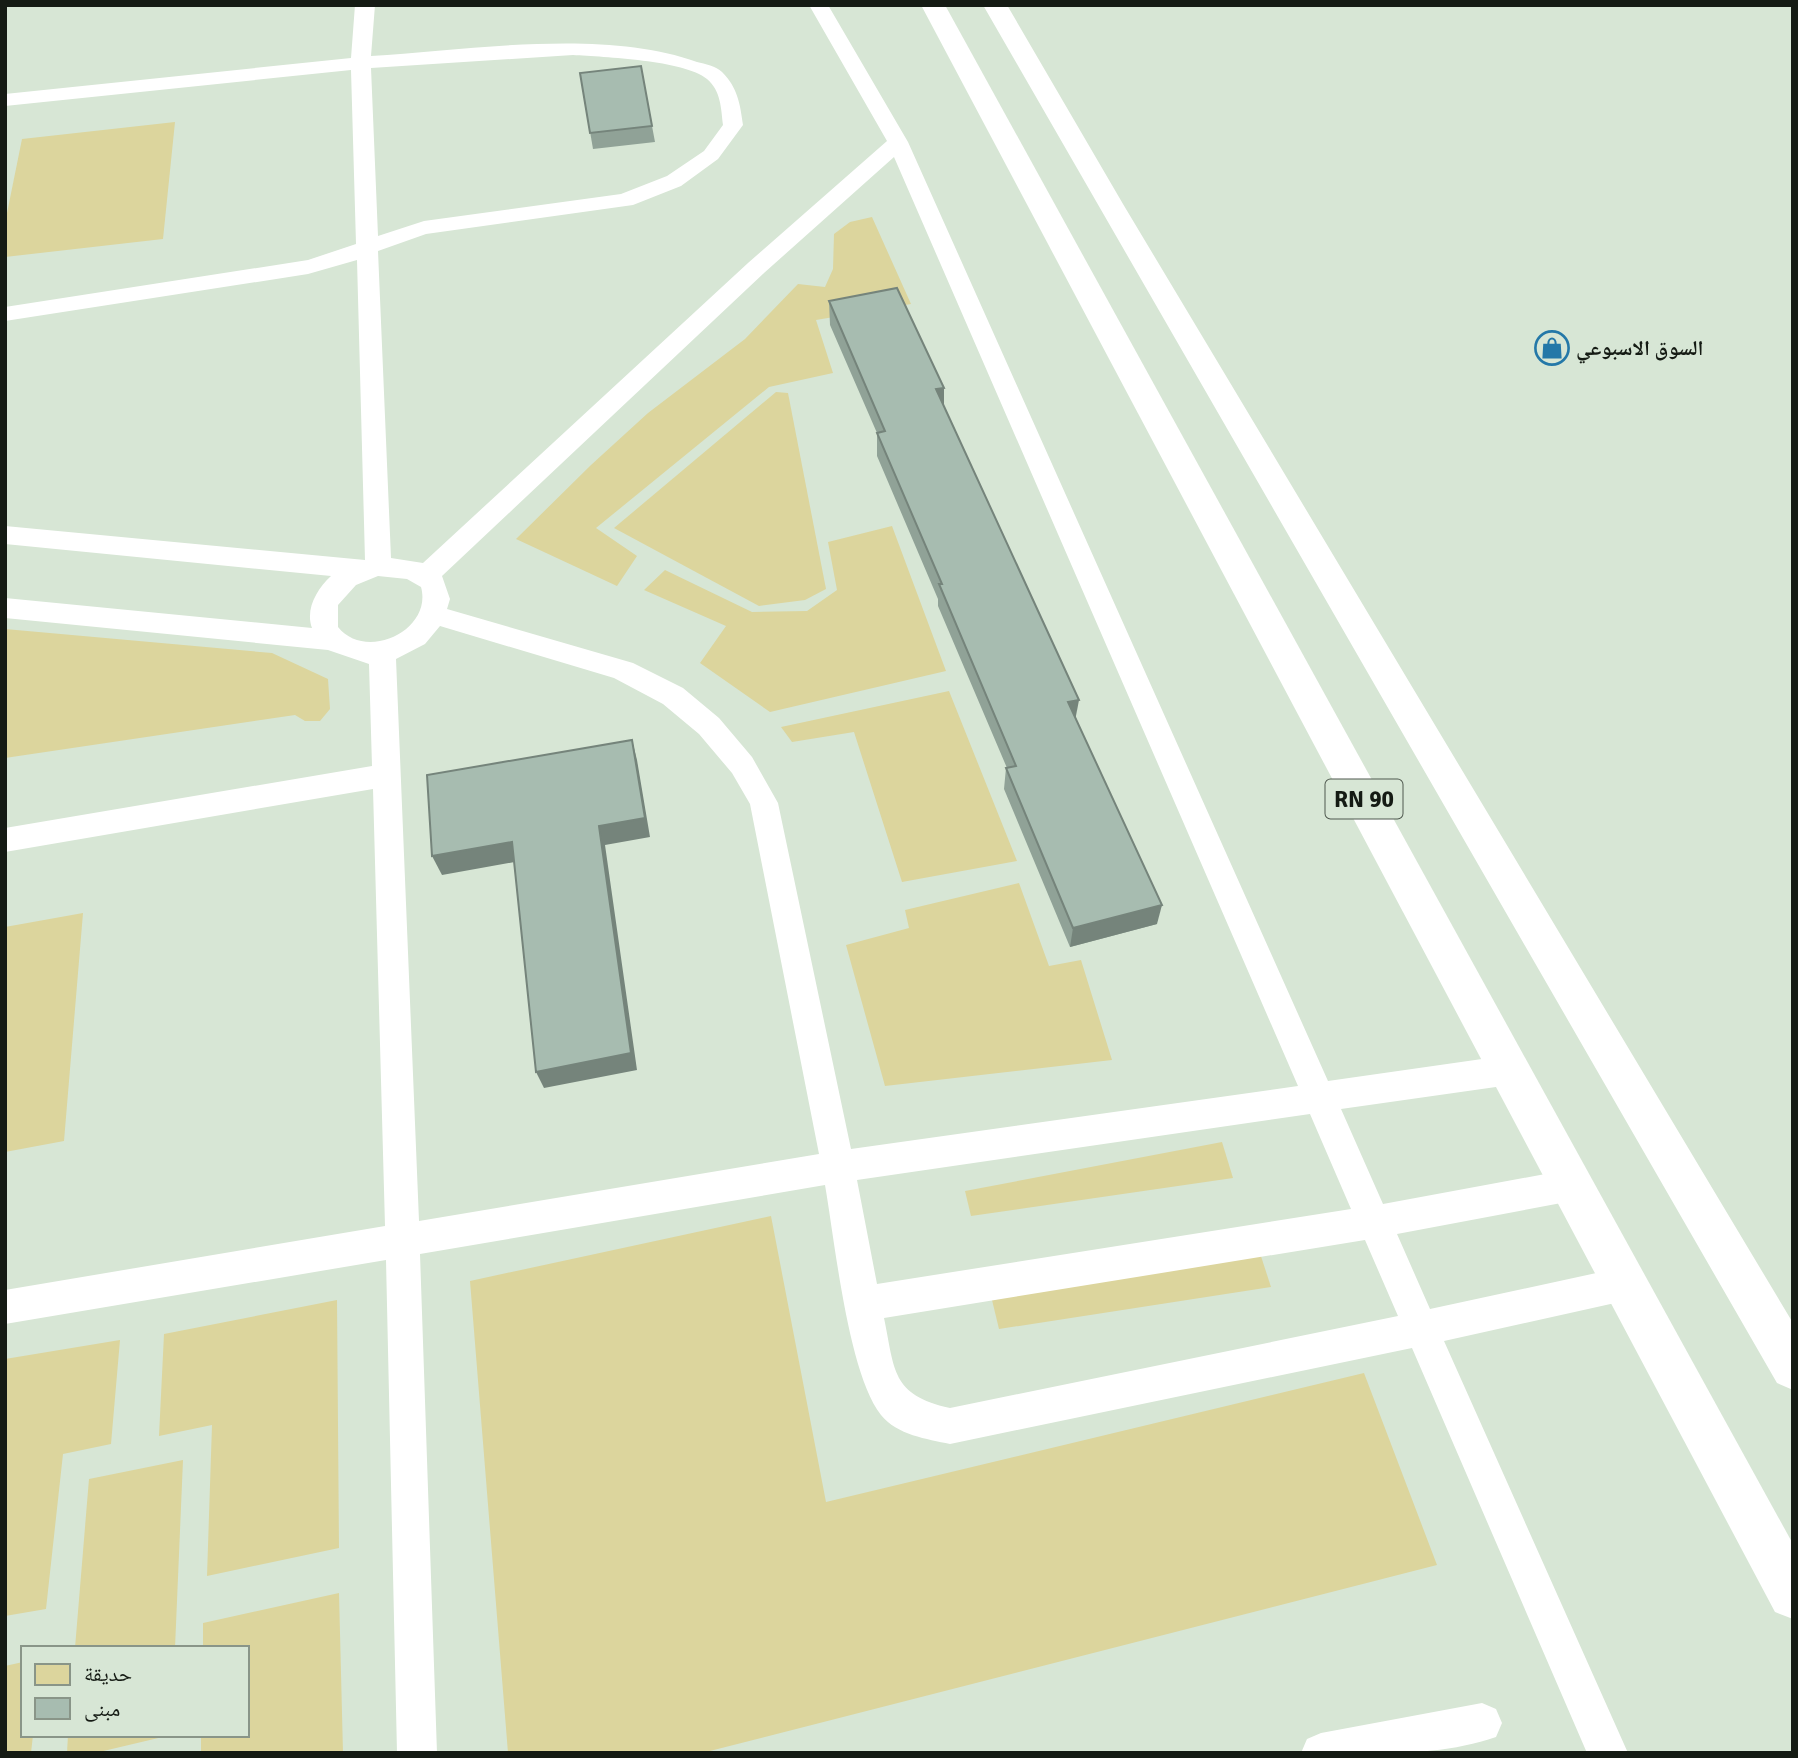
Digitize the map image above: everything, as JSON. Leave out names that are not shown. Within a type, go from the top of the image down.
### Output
[{"type":"highway","name":"RN 90","points":[[933,5],[1793,1594]]},
{"type":"highway","points":[[995,5],[1116,216],[1793,1367]]},
{"type":"lane","points":[[365,5],[361,63],[367,248],[370,568]]},
{"type":"lane","points":[[818,5],[898,142],[1608,1753]]},
{"type":"lane","points":[[5,100],[361,63],[573,48],[629,52],[674,60],[713,74],[729,95],[733,125],[711,155],[674,181],[625,200],[424,228],[395,236],[340,260],[308,267],[5,314]]},
{"type":"lane","points":[[425,576],[746,278],[898,142]]},
{"type":"lane","points":[[5,535],[370,568],[404,567],[425,576],[437,594],[435,615],[427,628],[415,638],[382,651],[355,650],[333,640],[5,608]]},
{"type":"lane","points":[[333,640],[323,627],[322,611],[329,594],[343,580],[370,568]]},
{"type":"lane","points":[[435,615],[623,670],[673,696],[709,726],[743,765],[764,803],[879,1376],[895,1404],[917,1419],[950,1426],[1624,1284]]},
{"type":"lane","points":[[382,651],[403,1242],[417,1753]]},
{"type":"lane","points":[[5,840],[387,775]]},
{"type":"lane","points":[[5,1307],[838,1167],[1510,1070]]},
{"type":"lane","points":[[863,1304],[1374,1222],[1572,1185]]},
{"type":"lane","points":[[1321,1753],[1482,1723]]},
{"type":"green space","points":[[175,122],[163,239],[5,257],[5,223],[22,139]]},
{"type":"green space","points":[[872,217],[911,304],[816,320],[833,373],[769,387],[596,528],[637,556],[617,586],[516,539],[648,413],[745,339],[798,284],[825,287],[833,269],[834,234],[850,222]]},
{"type":"green space","points":[[776,392],[788,393],[826,589],[805,600],[759,606],[614,528]]},
{"type":"green space","points":[[892,526],[946,671],[770,712],[700,663],[726,626],[644,590],[665,570],[752,612],[807,611],[837,590],[828,542]]},
{"type":"green space","points":[[5,629],[272,653],[328,679],[330,709],[320,721],[305,721],[295,715],[5,758]]},
{"type":"green space","points":[[949,691],[1017,861],[902,882],[854,732],[792,742],[781,727]]},
{"type":"green space","points":[[1019,883],[1049,966],[1081,960],[1112,1060],[885,1086],[846,945],[909,928],[905,910]]},
{"type":"green space","points":[[83,913],[64,1141],[5,1152],[5,927]]},
{"type":"green space","points":[[1222,1142],[1233,1178],[971,1216],[965,1191]]},
{"type":"green space","points":[[771,1216],[826,1502],[1364,1373],[1437,1565],[702,1753],[508,1753],[470,1281]]},
{"type":"green space","points":[[1258,1247],[1271,1287],[999,1329],[992,1300]]},
{"type":"green space","points":[[337,1300],[339,1548],[207,1576],[212,1425],[159,1436],[164,1334]]},
{"type":"green space","points":[[120,1340],[111,1444],[63,1454],[46,1609],[5,1616],[5,1359]]},
{"type":"green space","points":[[183,1460],[175,1646],[75,1646],[89,1479]]},
{"type":"green space","points":[[339,1593],[343,1753],[201,1753],[201,1737],[248,1737],[248,1646],[203,1646],[203,1623]]},
{"type":"green space","points":[[21,1662],[21,1737],[33,1737],[31,1753],[5,1753],[5,1666]]},
{"type":"green space","points":[[68,1737],[163,1737],[95,1753],[67,1753]]},
{"type":"building","points":[[641,66],[652,126],[590,133],[580,73]]},
{"type":"building","points":[[897,288],[944,388],[936,389],[1079,700],[1068,702],[1162,905],[1073,928],[1006,768],[1016,766],[877,433],[885,431],[829,301]]},
{"type":"building","points":[[632,740],[645,818],[599,826],[631,1053],[536,1072],[512,842],[432,856],[427,775]]},
{"type":"place","name":"السوق الاسبوعي","points":[[1552,348]]}]
